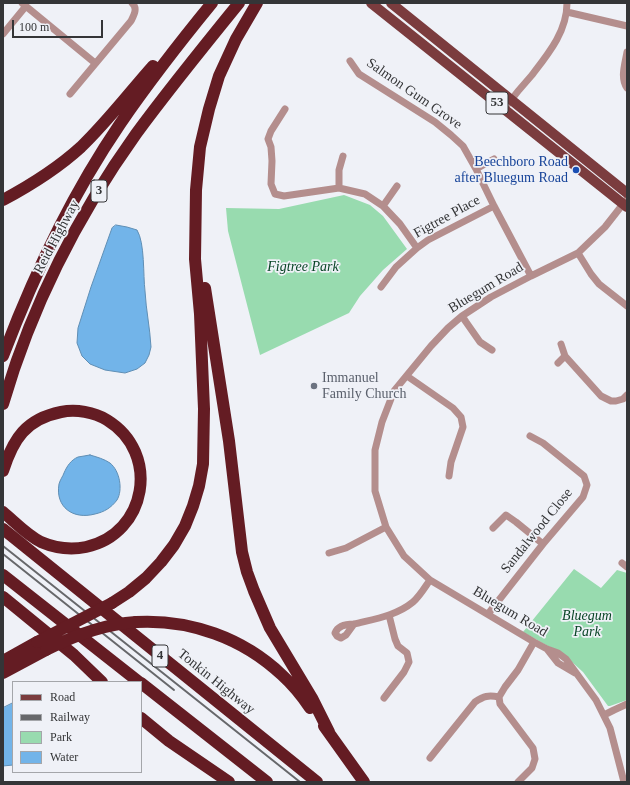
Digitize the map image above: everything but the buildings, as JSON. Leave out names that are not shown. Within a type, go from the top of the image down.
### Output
[{"type":"highway","points":[[3,200],[44,176],[81,147],[209,3]]},
{"type":"highway","name":"Reid Highway","points":[[3,356],[16,322],[46,254],[88,175],[141,93],[212,3]]},
{"type":"highway","name":"Reid Highway","points":[[3,404],[17,362],[44,294],[95,196],[149,117],[239,3]]},
{"type":"highway","points":[[3,661],[130,592],[146,578],[170,551],[185,526],[193,506],[199,486],[203,464],[204,409],[200,314],[195,259],[196,190],[200,148],[209,109],[219,76],[236,39],[257,3]]},
{"type":"highway","points":[[196,224],[229,441],[242,552],[247,572],[270,628],[312,698],[329,732]]},
{"type":"highway","points":[[3,471],[13,444],[26,428],[48,415],[63,411],[84,412],[94,414],[108,421],[120,430],[127,438],[135,451],[140,466],[141,486],[136,506],[125,524],[110,538],[91,546],[81,548],[60,548],[41,541],[32,536],[3,512]]},
{"type":"highway","name":"Tonkin Highway","points":[[3,529],[318,782]]},
{"type":"highway","name":"4","points":[[3,575],[137,681]]},
{"type":"highway","points":[[3,597],[74,655],[101,681]]},
{"type":"highway","points":[[3,673],[64,641],[96,629],[112,625],[136,622],[162,622],[195,628],[227,638],[242,646],[265,661],[282,675],[294,687],[329,732],[345,757],[364,782]]},
{"type":"highway","name":"4","points":[[142,685],[267,782]]},
{"type":"highway","points":[[142,719],[169,741],[229,782]]},
{"type":"main road","name":"53","points":[[371,3],[504,109],[626,203]]},
{"type":"main road","name":"53","points":[[391,3],[627,193]]},
{"type":"street","points":[[504,109],[556,42],[563,27],[567,12],[567,3]]},
{"type":"street","points":[[70,94],[131,20],[135,11],[133,4]]},
{"type":"street","points":[[3,34],[24,5],[95,63]]},
{"type":"street","points":[[567,12],[627,26]]},
{"type":"street","points":[[627,52],[623,79],[627,88]]},
{"type":"street","name":"Salmon Gum Grove","points":[[350,61],[359,74],[435,122],[463,146],[531,276]]},
{"type":"street","points":[[285,109],[268,138],[271,147],[272,184],[275,194],[284,196],[339,188],[365,194],[383,206],[400,224],[417,248]]},
{"type":"street","points":[[339,188],[339,170],[344,156]]},
{"type":"street","points":[[476,169],[494,159]]},
{"type":"street","points":[[383,206],[397,186]]},
{"type":"street","name":"Bluegum Road","points":[[624,777],[610,728],[604,715],[596,700],[566,659],[558,653],[547,650],[430,580],[404,556],[386,527],[375,491],[375,450],[382,422],[394,391],[448,328],[462,316],[491,297],[578,253],[605,227],[626,203]]},
{"type":"street","name":"Figtree Place","points":[[381,287],[396,267],[428,240],[494,206]]},
{"type":"street","points":[[578,253],[599,284],[627,306]]},
{"type":"street","points":[[462,316],[480,342],[492,350]]},
{"type":"street","points":[[561,344],[565,356],[601,396],[611,401],[616,401],[624,399],[627,395]]},
{"type":"street","points":[[558,363],[565,356]]},
{"type":"street","points":[[407,376],[453,408],[461,417],[463,427],[451,462],[449,476]]},
{"type":"street","name":"Sandalwood Close","points":[[488,614],[543,544],[583,497],[588,485],[584,476],[543,442],[530,436]]},
{"type":"street","points":[[493,528],[506,515],[543,544]]},
{"type":"street","points":[[329,553],[346,548],[386,527]]},
{"type":"street","points":[[354,624],[389,616],[401,610],[414,602],[430,580]]},
{"type":"street","points":[[384,698],[404,672],[409,662],[407,653],[398,646],[389,616]]},
{"type":"street","points":[[518,782],[532,768],[535,759],[533,748],[500,704],[499,697],[518,670],[534,642]]},
{"type":"street","points":[[430,758],[475,702],[482,697],[499,697]]},
{"type":"street","points":[[604,715],[627,704]]},
{"type":"green space","name":"Figtree Park","points":[[344,195],[370,205],[383,216],[407,249],[383,270],[360,296],[349,313],[260,355],[228,231],[226,208],[279,209]]},
{"type":"green space","name":"Bluegum Park","points":[[574,569],[601,588],[617,570],[627,573],[627,700],[610,706],[608,706],[583,672],[562,653],[523,632]]},
{"type":"water","points":[[116,225],[137,230],[140,236],[143,251],[151,347],[145,363],[137,369],[125,373],[105,370],[90,364],[82,356],[77,343],[78,328],[91,287],[112,228]]},
{"type":"water","points":[[90,455],[105,460],[113,466],[120,481],[120,491],[117,500],[107,509],[95,514],[80,515],[67,510],[63,505],[58,492],[59,484],[66,468],[71,462],[78,457]]},
{"type":"water","points":[[12,704],[12,765],[3,766],[3,708]]},
{"type":"railway","points":[[3,546],[300,782]]},
{"type":"railway","points":[[3,554],[174,690]]},
{"type":"place","name":"Beechboro Road after Bluegum Road","points":[[576,170]]},
{"type":"place","name":"Immanuel Family Church","points":[[314,386]]}]
